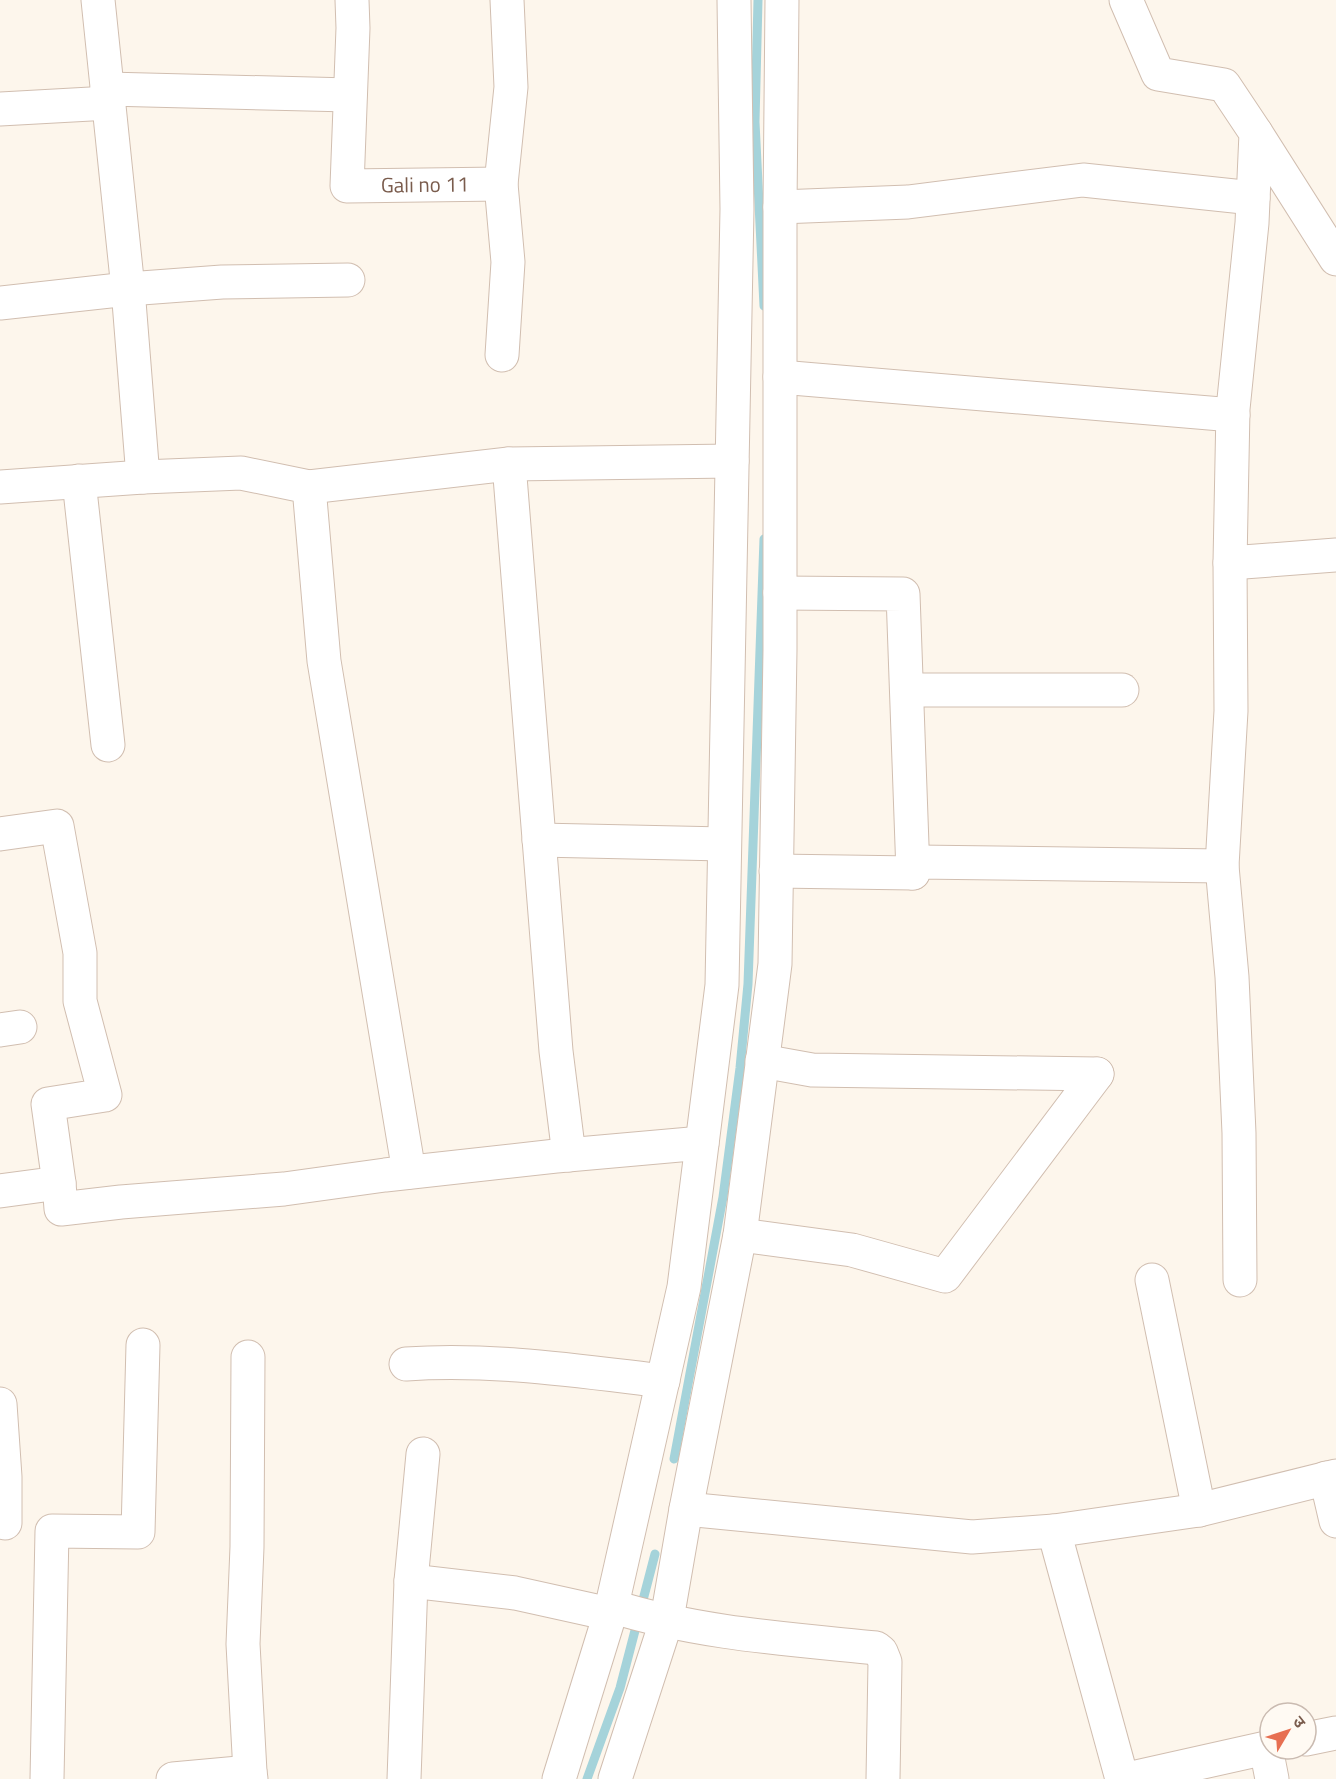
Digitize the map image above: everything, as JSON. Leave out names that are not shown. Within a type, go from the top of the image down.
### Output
[{"type":"street","points":[[98,0],[128,289],[143,477]]},
{"type":"street","points":[[0,109],[108,96],[350,95],[352,0]]},
{"type":"street","points":[[502,355],[508,262],[501,184],[511,87],[507,0]]},
{"type":"street","points":[[559,1779],[613,1609],[684,1287],[722,985],[737,209],[734,0]]},
{"type":"street","points":[[615,1779],[662,1619],[740,1235],[775,964],[780,593],[782,0]]},
{"type":"street","points":[[1126,0],[1158,74],[1224,85],[1336,259]]},
{"type":"street","name":"Gali no 11","points":[[350,95],[347,186],[501,184]]},
{"type":"street","points":[[1240,1280],[1239,1133],[1232,977],[1222,866],[1231,711],[1230,563],[1233,415],[1253,198],[1256,133]]},
{"type":"street","points":[[780,207],[908,202],[1083,180],[1253,198]]},
{"type":"street","points":[[0,303],[128,289],[222,282],[348,280]]},
{"type":"street","points":[[780,377],[1233,415]]},
{"type":"street","points":[[0,487],[241,473],[309,487],[508,464],[732,461]]},
{"type":"street","points":[[508,464],[556,1051],[569,1155]]},
{"type":"street","points":[[79,482],[108,745]]},
{"type":"street","points":[[309,487],[324,661],[409,1172]]},
{"type":"street","points":[[1230,563],[1336,555]]},
{"type":"street","points":[[780,593],[903,594],[914,873]]},
{"type":"street","points":[[907,690],[1122,690]]},
{"type":"street","points":[[0,834],[57,826],[80,953],[80,1001],[105,1095],[48,1104],[61,1209],[284,1189],[409,1172],[702,1143]]},
{"type":"street","points":[[539,840],[724,844]]},
{"type":"street","points":[[914,873],[916,862],[1222,866]]},
{"type":"street","points":[[776,871],[914,873]]},
{"type":"street","points":[[740,1235],[852,1250],[945,1276],[1097,1074],[812,1070],[762,1061]]},
{"type":"street","points":[[0,1191],[59,1183]]},
{"type":"street","points":[[1152,1280],[1199,1510]]},
{"type":"street","points":[[47,1779],[52,1531],[138,1532],[143,1345]]},
{"type":"street","points":[[174,1779],[251,1776],[243,1644],[248,1547],[248,1356]]},
{"type":"street","points":[[406,1364],[440,1362],[534,1366],[663,1381]]},
{"type":"street","points":[[0,1404],[6,1478],[5,1523]]},
{"type":"street","points":[[405,1779],[411,1581],[423,1454]]},
{"type":"street","points":[[686,1509],[972,1537],[1054,1531],[1199,1510],[1331,1477],[1336,1521]]},
{"type":"street","points":[[1054,1531],[1125,1779],[1258,1760]]},
{"type":"street","points":[[411,1581],[515,1593],[744,1634],[876,1648],[881,1652],[885,1662],[883,1779]]},
{"type":"street","points":[[1318,1737],[1336,1733]]},
{"type":"waterway","points":[[758,0],[755,122],[764,306]]},
{"type":"waterway","points":[[674,1459],[723,1197],[740,1068],[748,984],[764,539]]},
{"type":"waterway","points":[[587,1779],[620,1688],[655,1554]]}]
